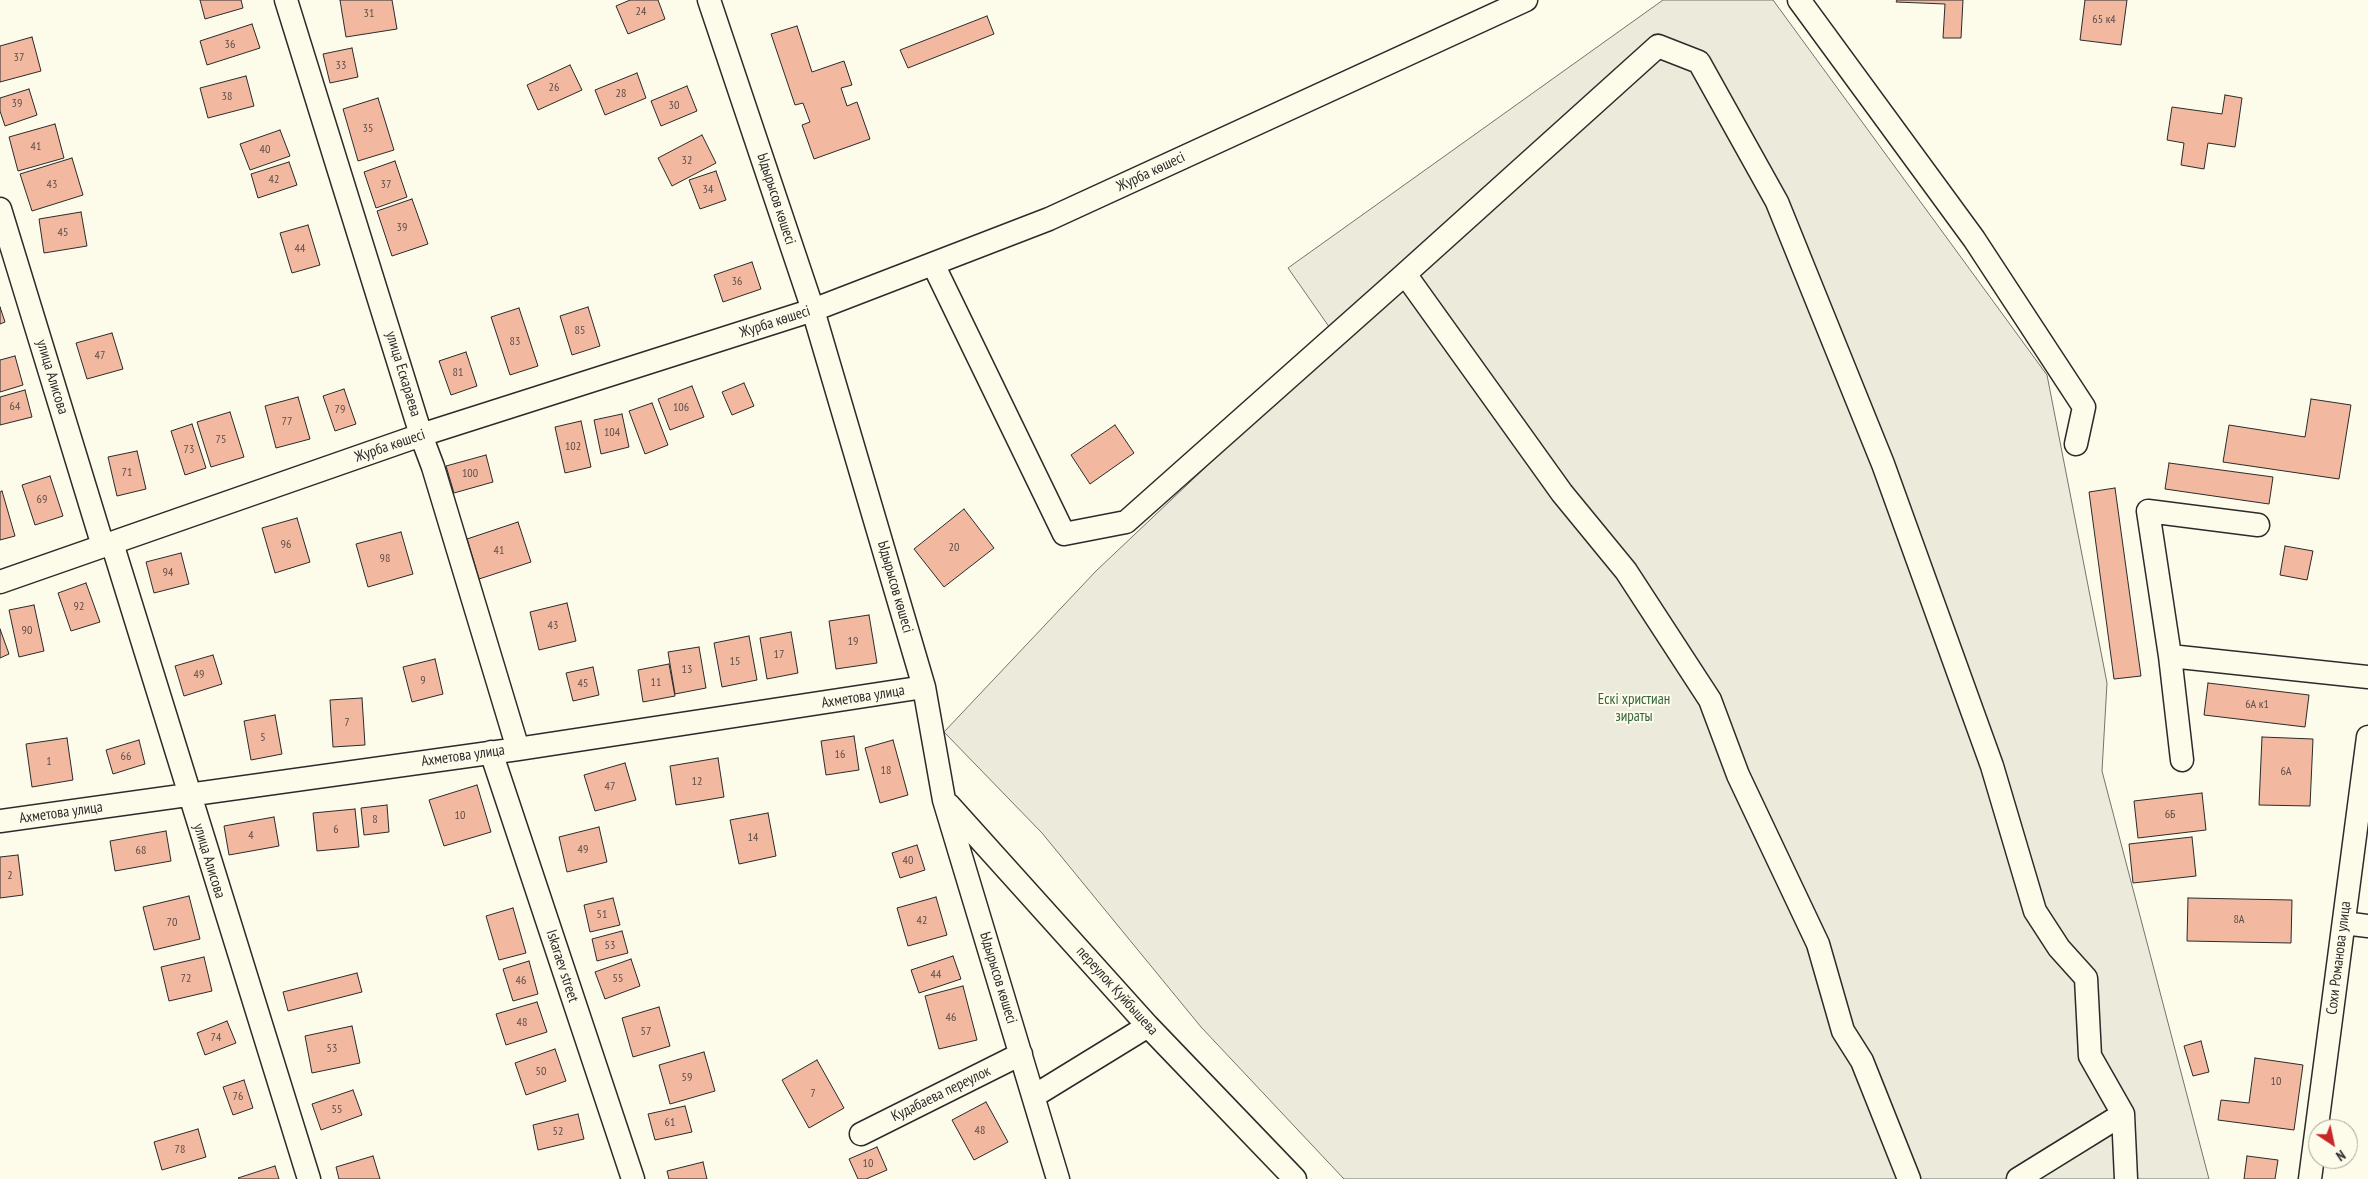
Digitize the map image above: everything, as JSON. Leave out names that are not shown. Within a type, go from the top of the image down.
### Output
[{"type":"street","name":"улица Ескараева","points":[[286,0],[421,435],[434,466],[518,749]]},
{"type":"street","name":"Ыдырысов көшесі","points":[[710,0],[813,310],[924,687],[944,800],[1058,1179]]},
{"type":"street","name":"Журба көшесі","points":[[0,582],[421,435],[813,310],[1049,219],[1526,0]]},
{"type":"street","points":[[1799,0],[1974,239],[2084,407],[2076,444]]},
{"type":"street","points":[[933,264],[1064,534],[1126,522],[1658,46],[1699,62],[1777,202],[1868,428],[1992,766],[2035,911],[2059,948],[2086,978],[2090,1056],[2123,1114],[2126,1179]]},
{"type":"street","name":"улица Алисова","points":[[0,209],[309,1179]]},
{"type":"street","points":[[1405,274],[1562,493],[1626,571],[1710,700],[1738,775],[1818,944],[1843,1031],[1862,1061],[1909,1179]]},
{"type":"street","points":[[2182,760],[2170,656],[2148,511],[2258,525]]},
{"type":"street","points":[[2170,656],[2368,677]]},
{"type":"street","name":"Ахметова улица","points":[[0,821],[518,749],[924,687]]},
{"type":"street","name":"Сохи Романова улица","points":[[2310,1179],[2368,738]]},
{"type":"street","name":"Iskaraev street","points":[[491,752],[633,1179]]},
{"type":"street","name":"переулок Куйбышева","points":[[944,800],[1148,1026],[1295,1179]]},
{"type":"street","points":[[2344,923],[2368,926]]},
{"type":"street","points":[[1034,1096],[1148,1026]]},
{"type":"street","name":"Кудабаева переулок","points":[[860,1134],[1021,1054]]},
{"type":"street","points":[[2018,1179],[2123,1114]]},
{"type":"green space","name":"Ескі христиан зираты","points":[[1663,0],[1773,0],[2047,375],[2107,683],[2102,771],[2209,1179],[1344,1179],[1201,1027],[1042,833],[944,732],[1096,571],[1339,341],[1288,268]]},
{"type":"building","points":[[200,0],[241,0],[243,8],[205,19]]},
{"type":"building","points":[[340,0],[392,0],[397,29],[346,37]]},
{"type":"building","points":[[630,0],[658,0],[665,19],[628,34],[616,6]]},
{"type":"building","points":[[1897,0],[1963,0],[1961,38],[1943,38],[1945,4],[1896,2]]},
{"type":"building","points":[[2085,0],[2127,0],[2121,45],[2080,40]]},
{"type":"building","points":[[987,16],[994,34],[908,68],[900,50]]},
{"type":"building","points":[[252,24],[260,48],[207,65],[200,41]]},
{"type":"building","points":[[797,26],[812,72],[844,61],[852,85],[841,88],[847,106],[857,102],[870,139],[814,159],[802,125],[810,122],[803,103],[795,105],[771,34]]},
{"type":"building","points":[[32,37],[41,71],[0,82],[0,46]]},
{"type":"building","points":[[352,48],[358,77],[330,83],[323,54]]},
{"type":"building","points":[[570,65],[582,90],[538,110],[527,85]]},
{"type":"building","points":[[637,73],[646,98],[605,115],[595,90]]},
{"type":"building","points":[[246,76],[254,106],[208,118],[200,88]]},
{"type":"building","points":[[687,86],[697,111],[661,126],[651,101]]},
{"type":"building","points":[[29,89],[37,115],[5,126],[0,111],[0,98]]},
{"type":"building","points":[[2225,95],[2242,98],[2235,147],[2208,143],[2204,169],[2181,165],[2184,143],[2167,140],[2172,107],[2222,114]]},
{"type":"building","points":[[378,98],[394,150],[358,161],[343,109]]},
{"type":"building","points":[[55,124],[64,158],[18,171],[9,137]]},
{"type":"building","points":[[280,130],[290,156],[250,170],[240,144]]},
{"type":"building","points":[[702,135],[716,163],[672,186],[658,158]]},
{"type":"building","points":[[72,158],[83,195],[32,211],[20,174]]},
{"type":"building","points":[[395,161],[407,197],[376,208],[364,172]]},
{"type":"building","points":[[289,162],[297,185],[258,198],[251,174]]},
{"type":"building","points":[[716,171],[726,200],[700,209],[689,180]]},
{"type":"building","points":[[412,199],[428,244],[392,256],[377,211]]},
{"type":"building","points":[[81,212],[87,246],[44,253],[39,219]]},
{"type":"building","points":[[308,225],[320,265],[292,273],[280,233]]},
{"type":"building","points":[[752,262],[761,289],[723,302],[714,275]]},
{"type":"building","points":[[0,307],[5,322],[0,324]]},
{"type":"building","points":[[588,307],[600,346],[572,355],[560,316]]},
{"type":"building","points":[[519,308],[538,366],[510,375],[491,317]]},
{"type":"building","points":[[112,333],[123,369],[87,379],[76,343]]},
{"type":"building","points":[[466,352],[477,386],[451,395],[439,361]]},
{"type":"building","points":[[15,356],[23,385],[0,392],[0,360]]},
{"type":"building","points":[[744,383],[754,406],[732,415],[722,392]]},
{"type":"building","points":[[692,386],[704,417],[670,430],[658,399]]},
{"type":"building","points":[[344,389],[356,424],[335,431],[323,396]]},
{"type":"building","points":[[25,390],[32,417],[0,425],[0,397]]},
{"type":"building","points":[[298,397],[310,439],[276,448],[265,406]]},
{"type":"building","points":[[2311,399],[2351,405],[2339,479],[2223,462],[2229,425],[2305,437]]},
{"type":"building","points":[[652,403],[668,445],[645,454],[629,411]]},
{"type":"building","points":[[230,412],[244,457],[211,467],[197,422]]},
{"type":"building","points":[[622,414],[629,447],[601,454],[594,420]]},
{"type":"building","points":[[581,421],[591,467],[565,473],[555,427]]},
{"type":"building","points":[[192,424],[206,468],[185,475],[171,431]]},
{"type":"building","points":[[1115,425],[1134,453],[1090,484],[1071,455]]},
{"type":"building","points":[[137,451],[146,489],[117,496],[108,457]]},
{"type":"building","points":[[486,455],[493,482],[454,493],[446,466]]},
{"type":"building","points":[[2169,463],[2273,477],[2269,504],[2165,489]]},
{"type":"building","points":[[50,476],[63,516],[35,525],[22,485]]},
{"type":"building","points":[[2115,488],[2141,676],[2114,679],[2089,492]]},
{"type":"building","points":[[2,491],[15,536],[0,540],[0,492]]},
{"type":"building","points":[[964,509],[994,548],[944,587],[914,549]]},
{"type":"building","points":[[297,518],[310,562],[275,573],[262,528]]},
{"type":"building","points":[[518,522],[531,562],[479,579],[467,539]]},
{"type":"building","points":[[401,532],[413,574],[368,587],[356,544]]},
{"type":"building","points":[[2285,546],[2313,551],[2307,580],[2280,575]]},
{"type":"building","points":[[181,553],[189,584],[154,593],[146,562]]},
{"type":"building","points":[[86,583],[100,622],[71,631],[58,593]]},
{"type":"building","points":[[567,603],[576,641],[539,650],[530,612]]},
{"type":"building","points":[[34,605],[44,651],[19,657],[9,610]]},
{"type":"building","points":[[869,615],[877,663],[836,669],[829,621]]},
{"type":"building","points":[[0,629],[9,654],[0,658]]},
{"type":"building","points":[[791,632],[798,673],[767,679],[760,638]]},
{"type":"building","points":[[749,636],[757,680],[722,687],[714,643]]},
{"type":"building","points":[[699,647],[706,688],[675,694],[668,652]]},
{"type":"building","points":[[213,655],[222,684],[184,696],[175,666]]},
{"type":"building","points":[[435,659],[443,694],[412,702],[403,667]]},
{"type":"building","points":[[669,664],[675,696],[643,702],[638,670]]},
{"type":"building","points":[[593,667],[599,695],[573,701],[566,673]]},
{"type":"building","points":[[2208,683],[2309,695],[2305,727],[2204,715]]},
{"type":"building","points":[[362,698],[365,745],[333,747],[330,700]]},
{"type":"building","points":[[275,715],[282,754],[251,760],[244,721]]},
{"type":"building","points":[[854,736],[859,770],[826,775],[821,741]]},
{"type":"building","points":[[2262,737],[2313,739],[2310,806],[2259,805]]},
{"type":"building","points":[[67,738],[73,780],[32,787],[26,744]]},
{"type":"building","points":[[139,740],[145,764],[113,774],[106,750]]},
{"type":"building","points":[[893,740],[908,795],[880,803],[865,748]]},
{"type":"building","points":[[718,758],[724,797],[676,805],[670,766]]},
{"type":"building","points":[[625,763],[636,800],[595,811],[584,775]]},
{"type":"building","points":[[477,785],[491,832],[444,846],[429,800]]},
{"type":"building","points":[[2202,793],[2206,830],[2138,838],[2134,801]]},
{"type":"building","points":[[387,805],[389,832],[364,835],[361,808]]},
{"type":"building","points":[[355,809],[359,847],[317,851],[313,813]]},
{"type":"building","points":[[768,813],[776,856],[739,864],[730,820]]},
{"type":"building","points":[[274,817],[279,846],[229,855],[224,826]]},
{"type":"building","points":[[599,827],[607,862],[567,872],[559,837]]},
{"type":"building","points":[[166,831],[171,861],[115,871],[110,841]]},
{"type":"building","points":[[2192,837],[2196,876],[2133,883],[2129,844]]},
{"type":"building","points":[[917,845],[925,870],[900,878],[892,853]]},
{"type":"building","points":[[18,855],[23,895],[0,898],[0,857]]},
{"type":"building","points":[[189,896],[200,939],[154,950],[143,907]]},
{"type":"building","points":[[936,897],[947,935],[908,946],[897,908]]},
{"type":"building","points":[[613,898],[620,925],[590,932],[584,905]]},
{"type":"building","points":[[2188,898],[2292,900],[2291,943],[2187,941]]},
{"type":"building","points":[[513,908],[526,953],[499,960],[486,916]]},
{"type":"building","points":[[622,931],[628,953],[597,961],[592,939]]},
{"type":"building","points":[[953,956],[961,979],[919,993],[911,970]]},
{"type":"building","points":[[204,957],[212,991],[169,1001],[161,967]]},
{"type":"building","points":[[631,959],[640,986],[605,999],[595,972]]},
{"type":"building","points":[[529,961],[538,994],[513,1001],[503,969]]},
{"type":"building","points":[[357,973],[362,992],[288,1011],[283,992]]},
{"type":"building","points":[[963,986],[977,1040],[939,1049],[925,996]]},
{"type":"building","points":[[537,1002],[547,1032],[506,1045],[496,1014]]},
{"type":"building","points":[[659,1007],[670,1046],[633,1057],[622,1018]]},
{"type":"building","points":[[227,1021],[236,1043],[205,1055],[197,1033]]},
{"type":"building","points":[[352,1026],[360,1063],[312,1073],[305,1036]]},
{"type":"building","points":[[2201,1041],[2209,1072],[2193,1076],[2184,1046]]},
{"type":"building","points":[[555,1049],[566,1081],[526,1095],[515,1063]]},
{"type":"building","points":[[704,1052],[715,1091],[670,1104],[659,1065]]},
{"type":"building","points":[[2255,1058],[2303,1065],[2294,1130],[2218,1120],[2221,1100],[2249,1103]]},
{"type":"building","points":[[817,1060],[844,1108],[809,1128],[782,1080]]},
{"type":"building","points":[[244,1080],[253,1108],[233,1115],[223,1087]]},
{"type":"building","points":[[353,1090],[362,1115],[321,1130],[312,1104]]},
{"type":"building","points":[[986,1102],[1008,1142],[974,1160],[952,1120]]},
{"type":"building","points":[[685,1106],[692,1132],[655,1140],[648,1114]]},
{"type":"building","points":[[578,1114],[584,1139],[538,1150],[533,1125]]},
{"type":"building","points":[[198,1129],[206,1157],[162,1170],[154,1142]]},
{"type":"building","points":[[877,1147],[887,1170],[866,1179],[858,1179],[849,1159]]},
{"type":"building","points":[[373,1156],[380,1179],[339,1179],[336,1167]]},
{"type":"building","points":[[2247,1156],[2278,1160],[2275,1179],[2244,1179]]},
{"type":"building","points":[[703,1162],[707,1179],[669,1179],[667,1171]]},
{"type":"building","points":[[275,1166],[279,1179],[238,1178]]}]
